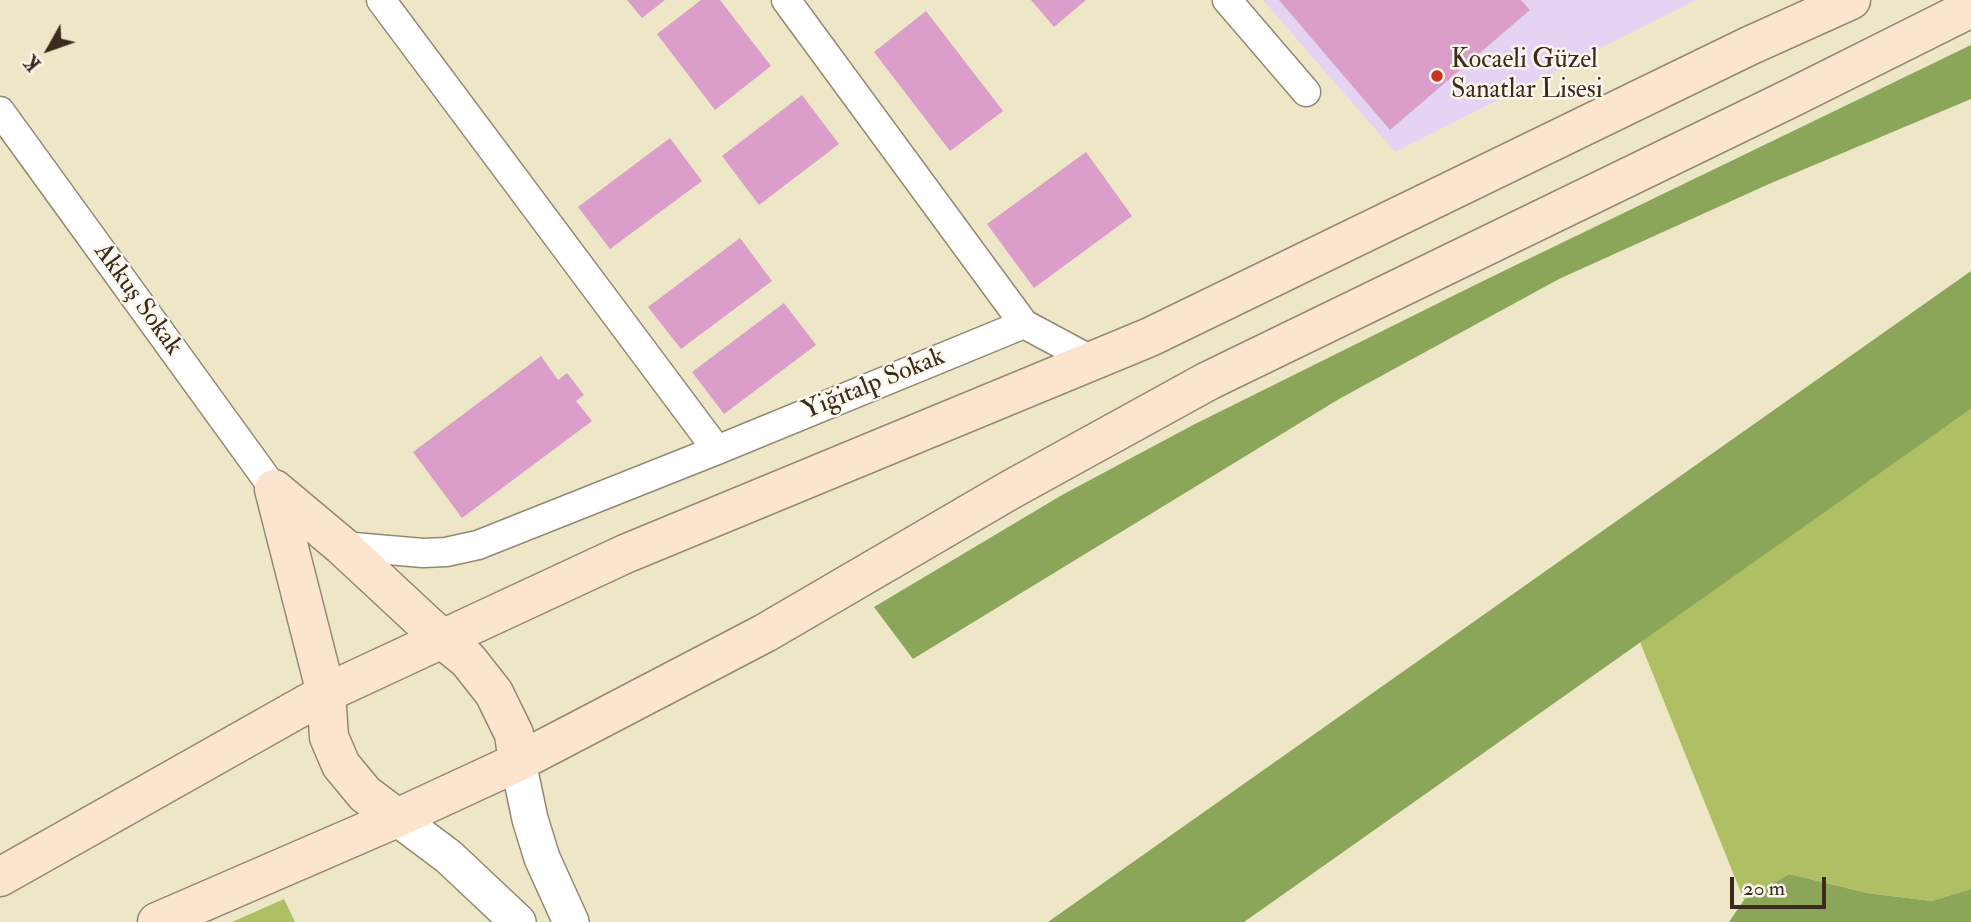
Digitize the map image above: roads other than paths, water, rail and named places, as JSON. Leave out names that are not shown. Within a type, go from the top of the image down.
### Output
[{"type":"main road","points":[[0,877],[326,693],[625,554],[1150,337],[1749,46],[1851,0]]},
{"type":"main road","points":[[157,922],[397,818],[518,762],[765,633],[1010,490],[1208,381],[1971,8]]},
{"type":"main road","points":[[274,489],[342,546],[468,660],[494,692],[513,734],[518,762]]},
{"type":"main road","points":[[274,489],[326,693],[329,737],[341,765],[365,794],[397,818]]},
{"type":"street","points":[[381,0],[716,450]]},
{"type":"street","points":[[786,0],[1024,324],[1093,361]]},
{"type":"street","points":[[1227,0],[1306,92]]},
{"type":"street","name":"Akkuş Sokak","points":[[0,111],[274,489]]},
{"type":"street","name":"Yiğitalp Sokak","points":[[342,546],[423,553],[446,552],[478,544],[1024,324]]},
{"type":"street","points":[[518,762],[530,819],[542,858],[571,922]]},
{"type":"street","points":[[397,818],[449,857],[518,922]]},
{"type":"place","name":"Kocaeli Güzel Sanatlar Lisesi","points":[[1437,76]]}]
